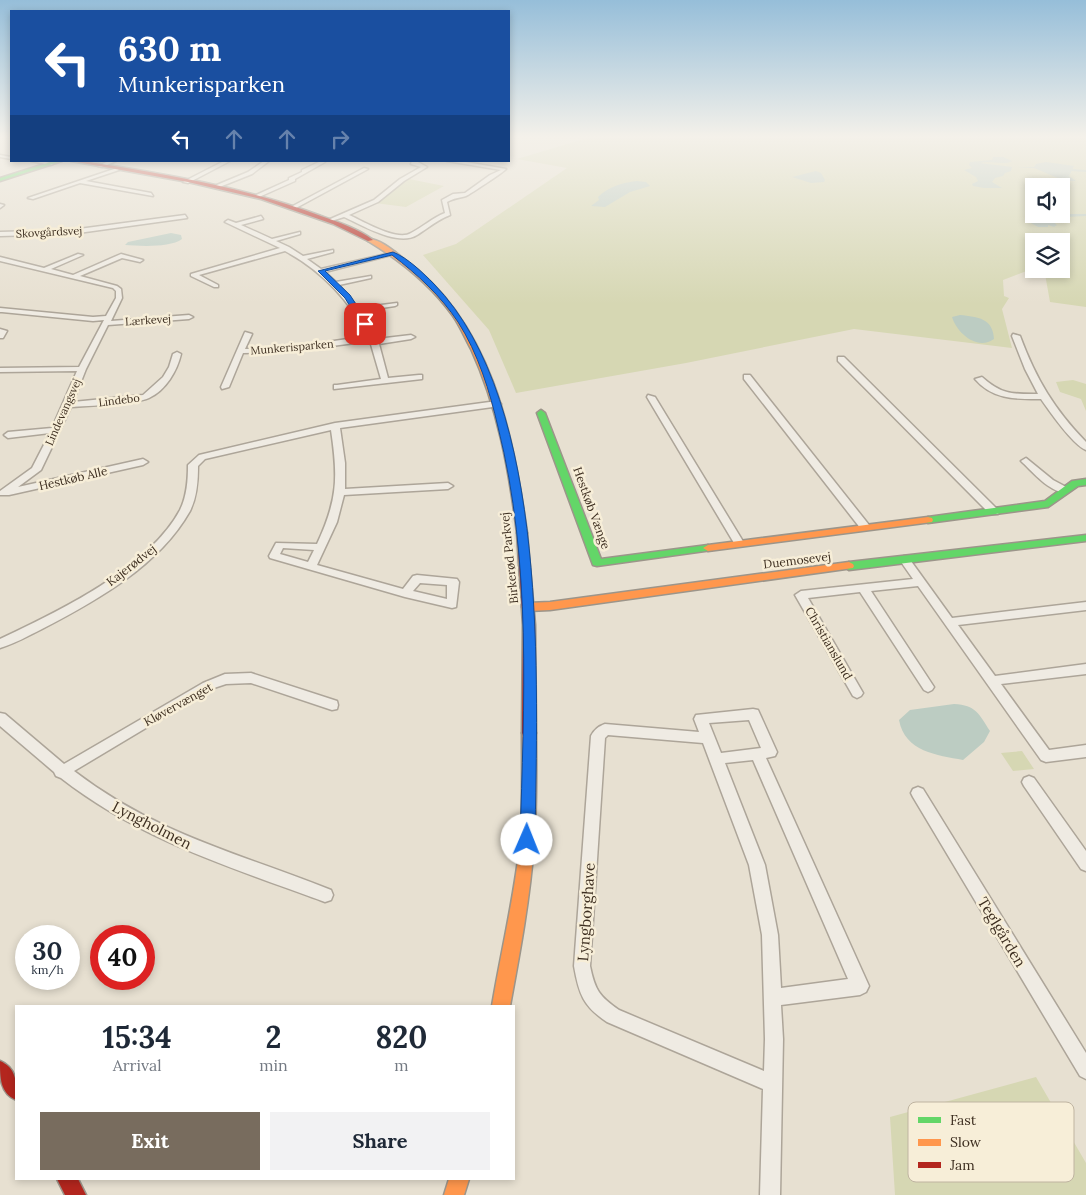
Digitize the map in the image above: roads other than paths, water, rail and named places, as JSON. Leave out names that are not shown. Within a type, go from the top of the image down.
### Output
[{"type":"street","points":[[43,198],[33,197],[50,192]]},
{"type":"street","points":[[134,192],[151,195]]},
{"type":"street","name":"Birkerød Parkvej","points":[[237,192],[294,207],[355,232],[393,253],[422,275],[443,297],[462,323],[479,356],[497,404],[513,467],[528,607],[530,705],[527,840],[516,933],[501,1005]]},
{"type":"street","points":[[257,196],[267,192]]},
{"type":"street","points":[[294,207],[323,192]]},
{"type":"street","points":[[330,221],[364,207],[388,192]]},
{"type":"street","points":[[345,215],[396,238],[410,237],[440,217],[448,214],[444,201],[455,195],[469,192]]},
{"type":"street","points":[[364,207],[374,210]]},
{"type":"street","name":"Skovgårdsvej","points":[[0,234],[71,232],[100,226],[185,217]]},
{"type":"street","points":[[237,225],[261,218]]},
{"type":"street","points":[[228,222],[287,248],[321,271],[335,284],[357,310],[373,340],[385,381]]},
{"type":"street","points":[[271,240],[298,233]]},
{"type":"street","points":[[216,286],[193,275],[287,248]]},
{"type":"street","points":[[303,258],[331,251]]},
{"type":"street","points":[[321,271],[393,253]]},
{"type":"street","points":[[44,270],[80,255]]},
{"type":"street","points":[[73,277],[122,256],[140,260]]},
{"type":"street","name":"Lindevangsvej","points":[[0,259],[115,287],[119,290],[119,298],[82,369],[68,405],[36,470],[2,494]]},
{"type":"street","points":[[335,284],[369,277]]},
{"type":"street","points":[[357,310],[395,304]]},
{"type":"street","points":[[2,310],[108,321]]},
{"type":"street","name":"Lærkevej","points":[[108,321],[189,317]]},
{"type":"street","points":[[0,332],[3,331],[0,336]]},
{"type":"street","name":"Munkerisparken","points":[[225,387],[248,334]]},
{"type":"street","points":[[1016,336],[1028,368],[1042,397],[1065,426],[1086,448]]},
{"type":"street","name":"Munkerisparken","points":[[240,351],[286,350],[411,337]]},
{"type":"street","name":"Lindebo","points":[[68,405],[145,397],[151,394],[166,378],[176,363],[178,354]]},
{"type":"street","points":[[841,359],[994,512]]},
{"type":"street","points":[[0,370],[82,369]]},
{"type":"street","points":[[337,387],[419,377]]},
{"type":"street","points":[[747,378],[865,527]]},
{"type":"street","points":[[978,379],[992,392],[999,394],[1042,397]]},
{"type":"street","points":[[651,397],[740,543]]},
{"type":"street","name":"Kajerødvej","points":[[0,644],[64,611],[142,560],[167,536],[186,509],[193,485],[193,465],[202,457],[335,426],[497,404]]},
{"type":"street","name":"Hestkøb Vænge","points":[[541,413],[597,563],[1048,504],[1075,483],[1086,482]]},
{"type":"street","points":[[311,566],[334,520],[340,492],[341,476],[335,426]]},
{"type":"street","points":[[8,435],[56,430]]},
{"type":"street","points":[[1026,461],[1050,482],[1065,490]]},
{"type":"street","name":"Hestkøb Alle","points":[[2,494],[143,462]]},
{"type":"street","points":[[340,492],[448,486]]},
{"type":"street","name":"Duemosevej","points":[[528,607],[550,606],[904,559],[1080,538]]},
{"type":"street","points":[[320,547],[280,545],[274,556],[405,593]]},
{"type":"street","points":[[904,559],[1046,756],[1086,751]]},
{"type":"street","name":"Christianslund","points":[[857,693],[801,595],[921,582]]},
{"type":"street","points":[[863,588],[928,687]]},
{"type":"street","points":[[949,622],[1086,606]]},
{"type":"street","points":[[991,680],[1086,669]]},
{"type":"street","name":"Kløvervænget","points":[[61,772],[207,686],[225,679],[250,678],[332,705]]},
{"type":"street","points":[[716,759],[770,752],[753,714],[701,719],[708,738],[756,865],[770,935],[773,998],[770,1195]]},
{"type":"street","name":"Lyngholmen","points":[[0,718],[61,772],[121,812],[188,844],[325,895]]},
{"type":"street","name":"Lyngborghave","points":[[708,738],[605,729],[598,736],[582,966],[588,996],[598,1006],[614,1016],[773,1084]]},
{"type":"street","points":[[757,754],[860,986],[773,998]]},
{"type":"street","points":[[1029,782],[1084,860]]},
{"type":"street","name":"Teglgården","points":[[918,793],[1086,1070]]},
{"type":"street","points":[[0,1070],[15,1090]]},
{"type":"street","points":[[68,1180],[76,1195]]},
{"type":"street","points":[[454,1195],[459,1180]]}]
